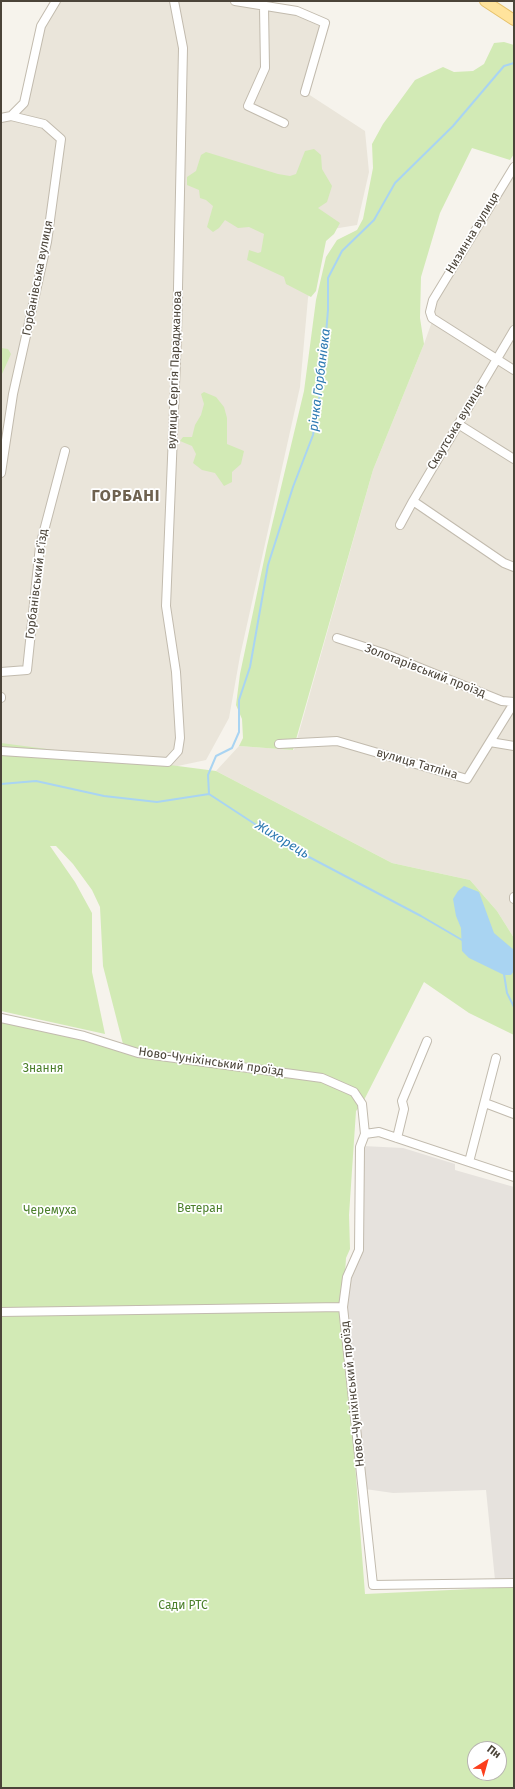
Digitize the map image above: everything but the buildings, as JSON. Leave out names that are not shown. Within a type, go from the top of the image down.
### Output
[{"type":"main road","points":[[485,1],[514,20]]},
{"type":"street","points":[[1,118],[11,116],[24,103],[41,26],[56,1]]},
{"type":"street","name":"вулиця Сергія Параджанова","points":[[1,751],[168,762],[178,751],[180,738],[176,672],[166,606],[177,336],[183,48],[174,1]]},
{"type":"street","points":[[235,1],[264,7],[296,11],[325,23],[305,92]]},
{"type":"street","points":[[264,7],[265,68],[248,106],[284,123]]},
{"type":"street","name":"Горбанівська вулиця","points":[[1,473],[14,394],[47,242],[61,139],[44,124],[11,116]]},
{"type":"street","name":"Низинна вулиця","points":[[496,359],[432,318],[430,312],[433,300],[514,167]]},
{"type":"street","name":"Скаутська вулиця","points":[[400,526],[413,501],[514,330]]},
{"type":"street","points":[[496,359],[514,370]]},
{"type":"street","points":[[458,424],[514,459]]},
{"type":"street","name":"Горбанівський в'їзд","points":[[1,672],[27,670],[40,546],[65,451]]},
{"type":"street","points":[[413,501],[504,563],[514,567]]},
{"type":"street","name":"Золотарівський проїзд","points":[[337,638],[383,653],[502,701],[514,702]]},
{"type":"street","name":"вулиця Татліна","points":[[279,744],[337,741],[467,778],[514,702]]},
{"type":"street","points":[[490,742],[514,746]]},
{"type":"street","name":"Ново-Чуніхінський проїзд","points":[[1,1018],[84,1036],[138,1053],[322,1078],[354,1092],[362,1104],[365,1134]]},
{"type":"street","points":[[397,1138],[404,1109],[402,1101],[427,1041]]},
{"type":"street","points":[[469,1162],[496,1058]]},
{"type":"street","points":[[485,1103],[514,1114]]},
{"type":"street","points":[[343,1307],[347,1277],[359,1250],[360,1153],[365,1134],[379,1132],[514,1177]]},
{"type":"street","name":"Ново-Чуніхінський проїзд","points":[[1,1312],[343,1307],[373,1585],[514,1583]]},
{"type":"shaded area","name":"ГОРБАНІ","points":[[56,1],[235,1],[297,11],[325,23],[305,92],[365,131],[369,172],[357,225],[327,230],[308,298],[300,387],[240,656],[229,718],[206,760],[159,770],[1,747],[1,118],[24,103],[41,26]]},
{"type":"shaded area","points":[[514,172],[514,938],[497,911],[470,880],[392,863],[216,771],[239,746],[294,750],[373,470],[424,344],[434,316],[435,301]]},
{"type":"shaded area","points":[[363,1146],[403,1148],[455,1164],[455,1170],[514,1187],[514,1580],[495,1580],[486,1490],[393,1493],[365,1489],[345,1306],[349,1278],[357,1263]]},
{"type":"green space","points":[[504,42],[514,45],[514,154],[510,160],[472,148],[440,213],[421,277],[420,318],[424,344],[373,470],[293,750],[239,746],[243,738],[242,719],[236,705],[240,674],[267,546],[304,391],[316,300],[326,257],[337,240],[357,230],[363,219],[373,168],[372,144],[383,124],[415,80],[443,67],[454,72],[473,71],[484,64],[494,43]]},
{"type":"green space","points":[[314,149],[321,155],[322,169],[332,186],[327,202],[318,208],[340,223],[334,234],[326,241],[316,291],[311,297],[286,284],[284,277],[247,260],[249,250],[258,253],[261,252],[264,234],[249,227],[238,228],[225,220],[219,228],[213,232],[207,227],[213,206],[206,200],[200,198],[199,190],[187,185],[187,177],[196,171],[201,155],[206,152],[278,174],[290,176],[296,174],[305,151]]},
{"type":"green space","points":[[1,348],[8,349],[11,354],[2,374],[1,374]]},
{"type":"green space","points":[[204,392],[216,397],[224,407],[227,418],[227,444],[244,451],[241,464],[232,472],[232,482],[224,486],[215,473],[202,470],[193,463],[196,454],[192,446],[180,441],[183,437],[192,437],[195,425],[201,415],[204,404],[201,394]]},
{"type":"green space","name":"Сади РТС","points":[[1,743],[216,771],[392,863],[470,880],[497,911],[514,938],[514,1035],[469,1013],[424,982],[362,1104],[356,1111],[349,1215],[350,1249],[346,1258],[343,1307],[365,1594],[514,1587],[514,1788],[1,1788],[1,1019],[124,1048],[103,966],[100,907],[92,890],[73,864],[56,846],[50,846],[75,882],[92,913],[92,972],[105,1034],[1,1011]]},
{"type":"water","points":[[464,886],[479,892],[494,933],[514,950],[514,971],[511,975],[504,975],[469,958],[462,951],[461,928],[456,916],[453,899],[458,891]]},
{"type":"waterway","name":"річка Горбанівка","points":[[209,794],[208,775],[216,756],[232,748],[239,732],[239,700],[250,667],[268,565],[293,487],[313,435],[322,381],[328,310],[328,278],[342,251],[374,220],[395,183],[453,126],[504,66],[514,63]]},
{"type":"waterway","name":"Жихорець","points":[[1,784],[36,781],[104,796],[157,802],[209,794],[290,847],[421,916],[462,940]]},
{"type":"waterway","name":"Жихорець","points":[[504,974],[507,993],[514,1007]]},
{"type":"district","name":"ГОРБАНІ","points":[[126,497]]},
{"type":"park label","name":"Знання","points":[[43,1069]]},
{"type":"park label","name":"Ветеран","points":[[200,1209]]},
{"type":"park label","name":"Черемуха","points":[[50,1211]]}]
